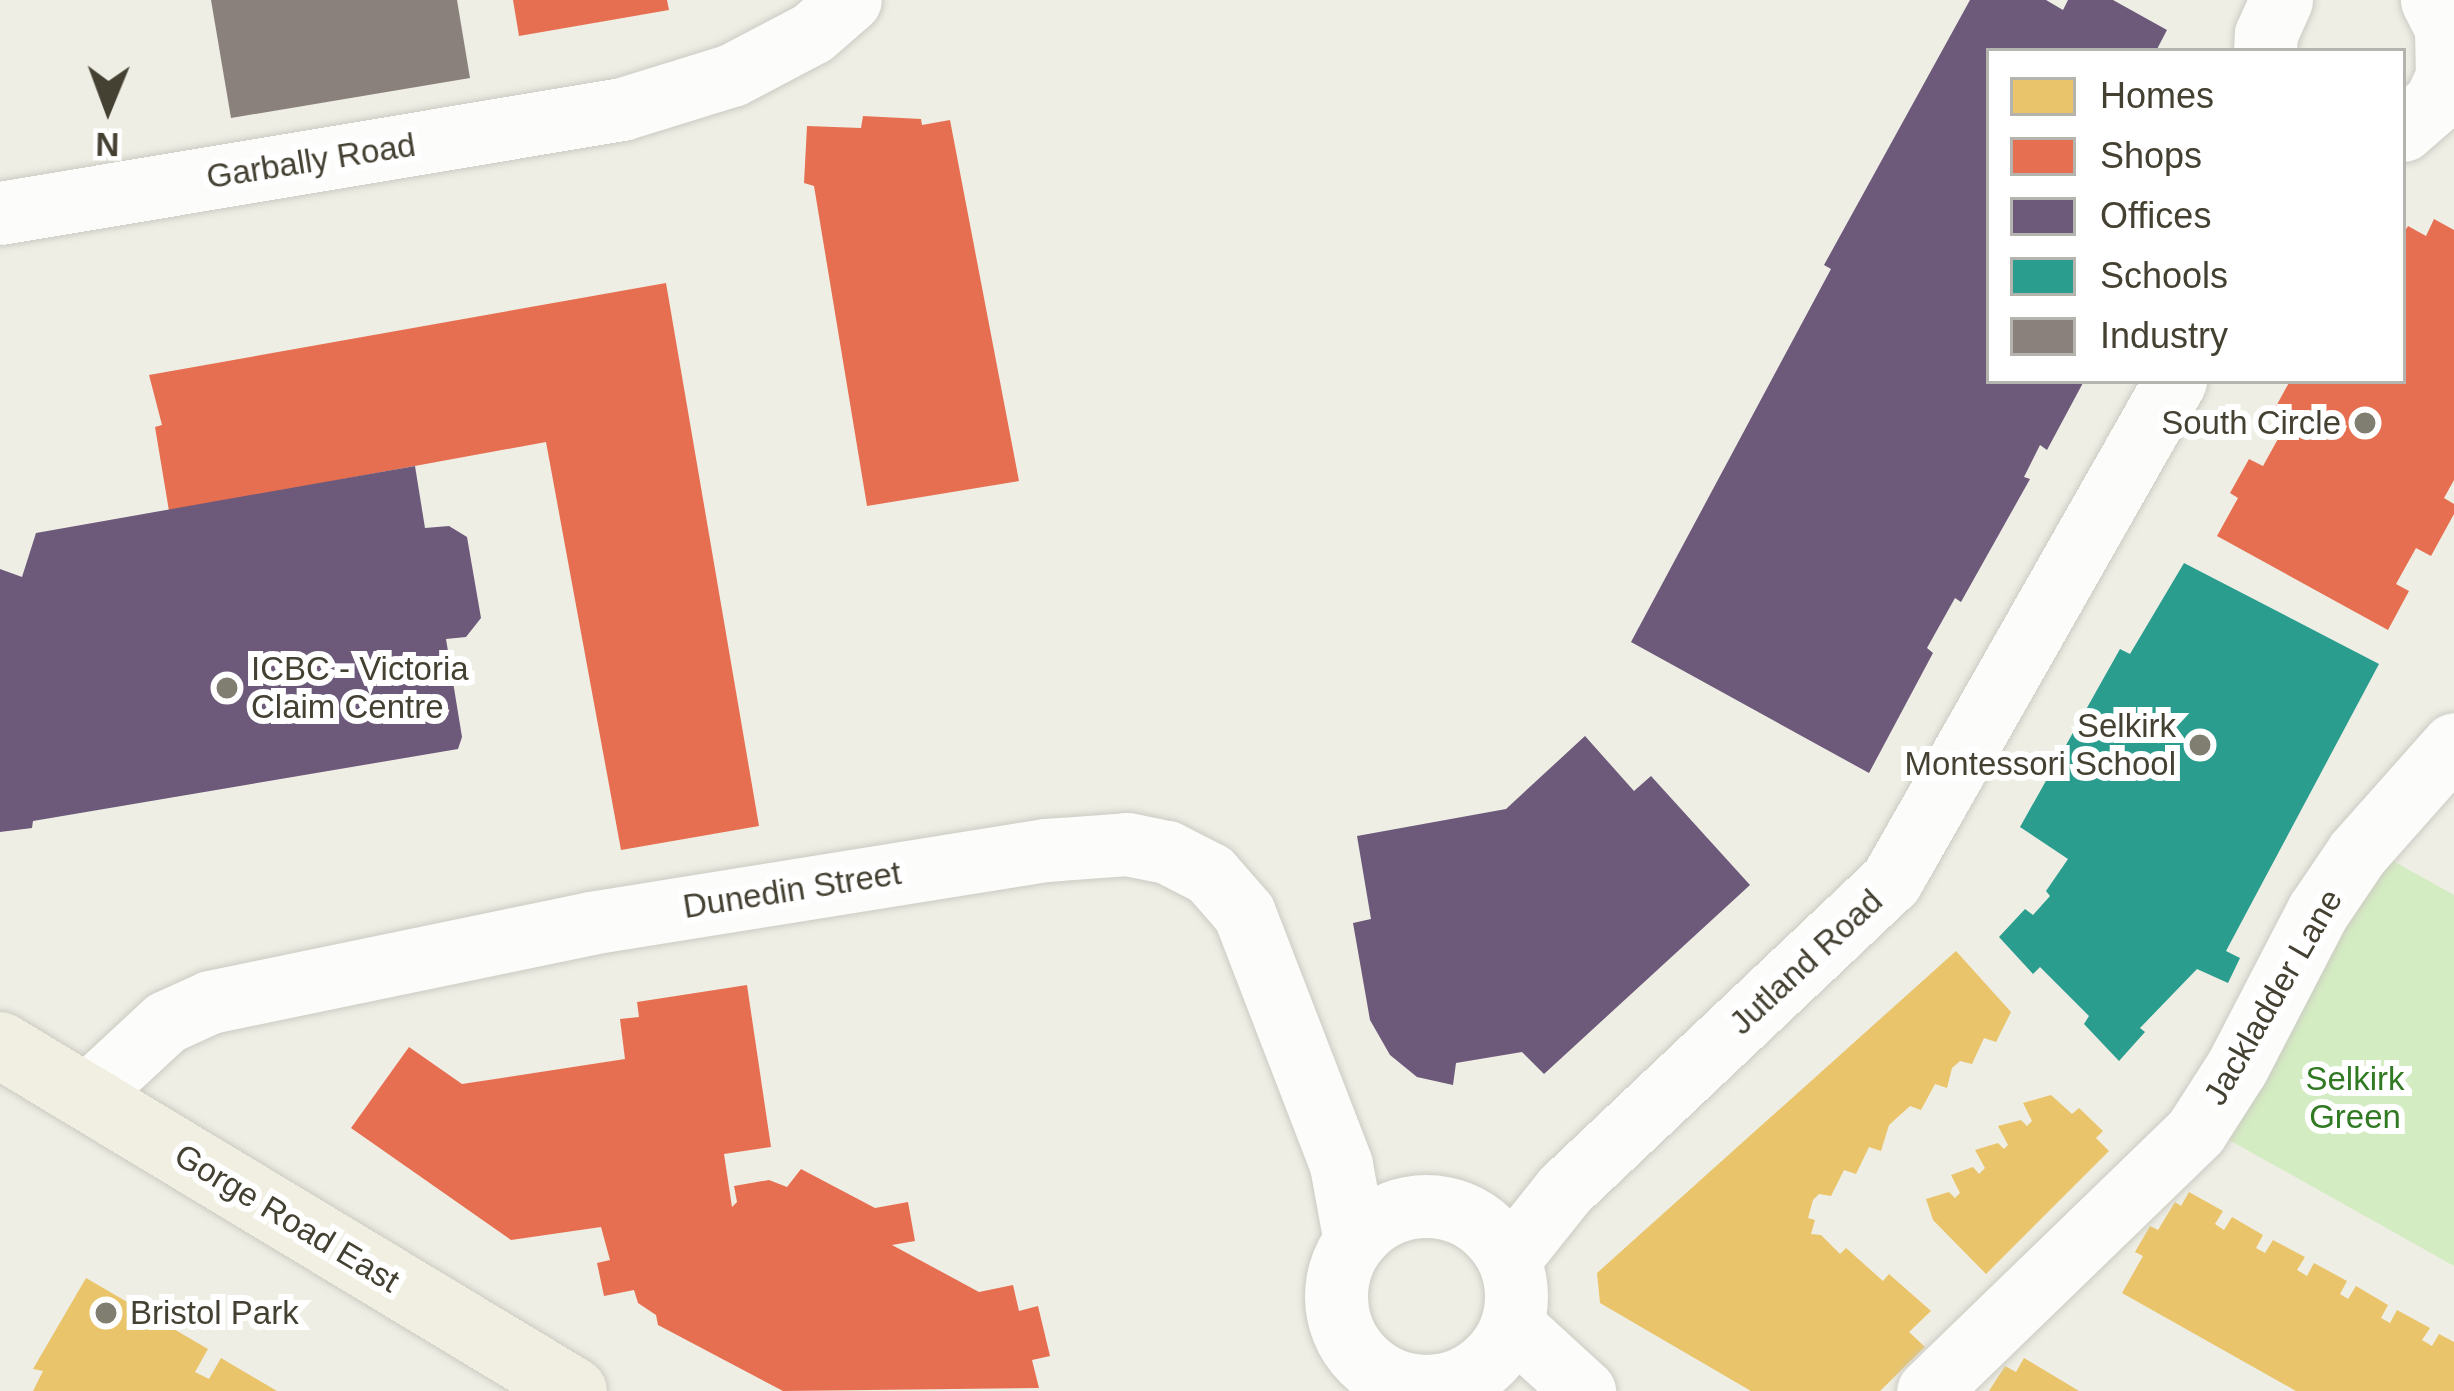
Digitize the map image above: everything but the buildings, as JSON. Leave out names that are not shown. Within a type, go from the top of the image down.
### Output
[{"type":"main road","name":"Gorge Road East","points":[[0,1045],[574,1391]]},
{"type":"street","name":"Garbally Road","points":[[0,213],[622,110],[732,75],[812,33],[850,0]]},
{"type":"street","points":[[2265,48],[2266,34],[2282,0]]},
{"type":"street","points":[[2432,0],[2446,28],[2435,109]]},
{"type":"street","name":"Jutland Road","points":[[1494,1242],[1564,1190],[1891,881],[2173,384]]},
{"type":"street","name":"Jackladder Lane","points":[[1928,1391],[2196,1131],[2236,1067],[2318,911],[2358,852],[2454,744]]},
{"type":"street","name":"Dunedin Street","points":[[86,1096],[166,1022],[209,1002],[590,922],[1046,850],[1127,844],[1167,852],[1210,874],[1244,913],[1341,1165],[1375,1226]]},
{"type":"street","points":[[1424,1206],[1454,1210],[1494,1242],[1516,1304],[1512,1325],[1485,1364],[1453,1382],[1416,1386],[1358,1378],[1338,1316],[1339,1276],[1375,1226],[1424,1206]]},
{"type":"street","points":[[1512,1325],[1579,1388]]},
{"type":"green space","name":"Selkirk Green","points":[[2386,857],[2454,895],[2454,1266],[2222,1136],[2369,875]]},
{"type":"place","name":"South Circle","points":[[2365,423]]},
{"type":"place","name":"ICBC - Victoria Claim Centre","points":[[227,688]]},
{"type":"place","name":"Selkirk Montessori School","points":[[2200,745]]},
{"type":"place","name":"Bristol Park","points":[[106,1313]]}]
